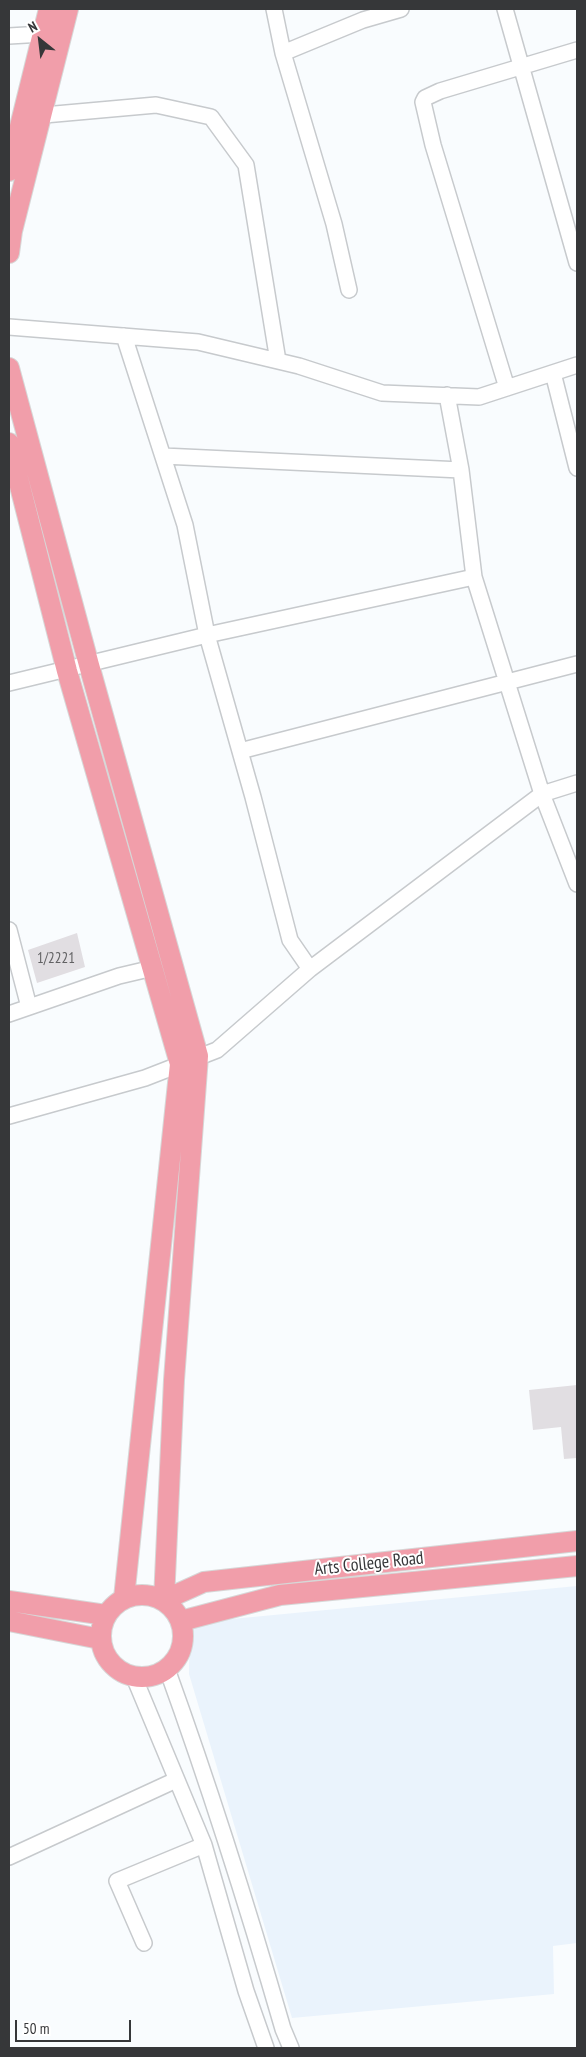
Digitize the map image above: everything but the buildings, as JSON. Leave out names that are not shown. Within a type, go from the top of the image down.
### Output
[{"type":"main road","points":[[9,253],[32,116],[43,34],[49,9]]},
{"type":"main road","points":[[9,171],[32,116],[68,9]]},
{"type":"main road","points":[[9,368],[89,665],[189,1060],[164,1600]]},
{"type":"main road","points":[[10,450],[67,671],[153,968],[189,1060],[124,1598]]},
{"type":"main road","name":"Arts College Road","points":[[164,1600],[204,1582],[577,1541]]},
{"type":"main road","points":[[181,1621],[280,1595],[577,1566]]},
{"type":"main road","points":[[144,1594],[164,1600],[174,1609],[181,1621],[184,1634],[182,1648],[176,1660],[167,1669],[151,1676],[134,1677],[121,1672],[110,1664],[103,1652],[100,1639],[101,1627],[113,1605],[124,1598],[144,1594]]},
{"type":"main road","points":[[9,1601],[106,1615]]},
{"type":"main road","points":[[9,1621],[100,1639]]},
{"type":"street","points":[[274,9],[283,53],[334,224],[349,290]]},
{"type":"street","points":[[283,53],[363,20],[401,9]]},
{"type":"street","points":[[505,9],[577,263]]},
{"type":"street","points":[[9,36],[43,34]]},
{"type":"street","points":[[507,388],[433,145],[423,102],[425,98],[440,91],[577,50]]},
{"type":"street","points":[[32,116],[156,105],[211,117],[246,165],[278,361]]},
{"type":"street","points":[[9,327],[198,342],[278,361],[382,393],[479,397],[577,365]]},
{"type":"street","points":[[124,336],[185,525],[207,635],[290,940],[310,969]]},
{"type":"street","points":[[553,373],[577,468]]},
{"type":"street","points":[[447,396],[461,470],[474,577],[542,794],[577,884]]},
{"type":"street","points":[[162,456],[461,470]]},
{"type":"street","points":[[9,683],[67,671],[207,635],[474,577]]},
{"type":"street","points":[[240,751],[577,664]]},
{"type":"street","points":[[9,1116],[145,1078],[217,1050],[310,969],[542,794],[577,783]]},
{"type":"street","points":[[9,930],[29,1007]]},
{"type":"street","points":[[9,1014],[119,976],[153,968]]},
{"type":"street","points":[[167,1669],[240,1884],[283,2029],[291,2048]]},
{"type":"street","points":[[134,1677],[204,1846],[246,1991],[266,2048]]},
{"type":"street","points":[[9,1857],[176,1780]]},
{"type":"street","points":[[144,1943],[117,1881],[204,1846]]},
{"type":"shaded area","points":[[577,1586],[577,1943],[553,1946],[554,1994],[292,2018],[189,1674],[190,1623]]}]
